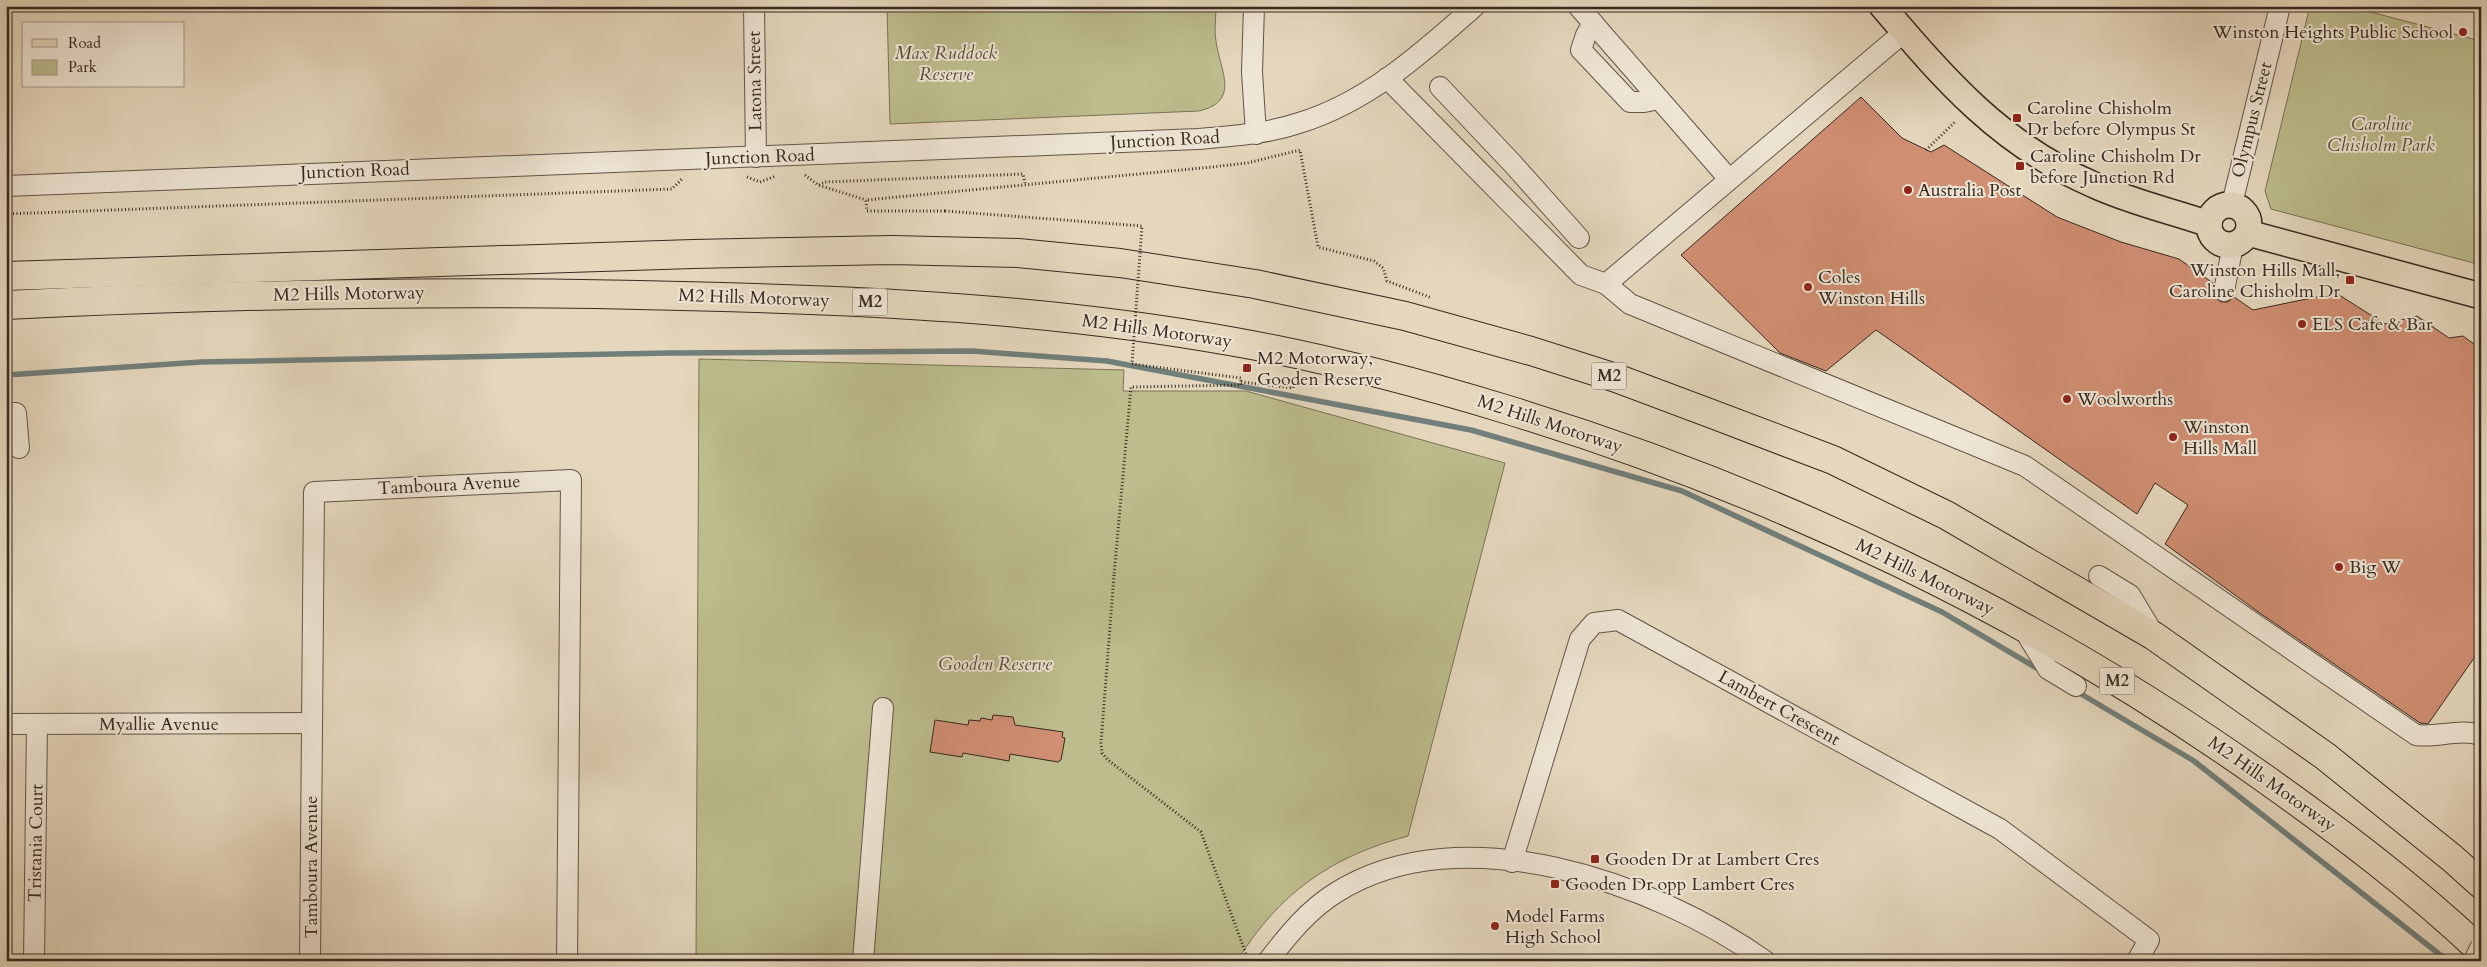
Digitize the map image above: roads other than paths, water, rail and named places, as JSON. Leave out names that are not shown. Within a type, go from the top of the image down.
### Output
[{"type":"highway","name":"M2 Hills Motorway","points":[[6,276],[684,254],[892,250],[1018,253],[1101,261],[1255,284],[1405,316],[1531,351],[1616,378],[1833,460],[1946,515],[2154,636],[2325,756],[2452,858],[2481,884]]},
{"type":"highway","name":"M2 Hills Motorway","points":[[6,305],[145,298],[416,292],[732,297],[887,302],[1015,312],[1231,341],[1287,352],[1436,388],[1592,435],[1712,479],[1822,527],[1929,578],[2021,625],[2200,733],[2322,819],[2391,872],[2481,951]]},
{"type":"main road","points":[[1882,6],[1971,105],[2037,155],[2093,185],[2209,224]]},
{"type":"main road","points":[[2241,239],[2250,221],[2248,214],[2239,206],[2232,204],[2221,206],[2215,210],[2209,224],[2210,231],[2219,243],[2241,239],[2481,296]]},
{"type":"street","name":"Latona Street","points":[[754,6],[756,156]]},
{"type":"street","points":[[1254,6],[1252,72],[1256,134]]},
{"type":"street","name":"Junction Road","points":[[6,186],[1198,139],[1256,134],[1300,123],[1345,104],[1416,58],[1475,6]]},
{"type":"street","points":[[1578,6],[1729,179]]},
{"type":"street","name":"Olympus Street","points":[[2232,204],[2280,6]]},
{"type":"street","points":[[1594,23],[1586,35],[1581,50],[1630,102],[1644,102],[1659,98]]},
{"type":"street","points":[[1606,284],[1904,32]]},
{"type":"street","points":[[1387,78],[1581,274],[1606,284],[1630,304],[2025,466],[2416,735],[2429,737],[2468,731],[2481,735]]},
{"type":"street","points":[[1440,88],[1512,163],[1579,238]]},
{"type":"street","points":[[2224,291],[2241,239]]},
{"type":"street","points":[[6,413],[16,414],[19,448]]},
{"type":"street","name":"Tamboura Avenue","points":[[310,961],[314,492],[572,480],[567,961]]},
{"type":"street","points":[[2099,576],[2130,595],[2154,636]]},
{"type":"street","name":"Lambert Crescent","points":[[1512,862],[1580,639],[1594,623],[1618,620],[2000,829],[2149,940],[2137,961]]},
{"type":"street","points":[[2021,625],[2048,669],[2076,686]]},
{"type":"street","points":[[863,961],[883,708]]},
{"type":"street","name":"Myallie Avenue","points":[[6,724],[312,723]]},
{"type":"street","name":"Tristania Court","points":[[34,961],[37,724]]},
{"type":"street","points":[[1268,961],[1293,930],[1322,902],[1346,887],[1373,874],[1408,863],[1431,860],[1478,859],[1554,868],[1590,876],[1664,902],[1714,927],[1765,961]]},
{"type":"street","points":[[2474,961],[2481,946]]},
{"type":"waterway","points":[[6,375],[201,362],[670,353],[972,351],[1107,361],[1471,430],[1682,491],[1942,612],[2040,670]]},
{"type":"waterway","points":[[2076,691],[2194,761],[2448,961]]},
{"type":"place","name":"Winston Heights Public School","points":[[2463,32]]},
{"type":"place","name":"Caroline Chisholm Dr before Olympus St","points":[[2017,118]]},
{"type":"place","name":"Caroline Chisholm Dr before Junction Rd","points":[[2020,166]]},
{"type":"place","name":"Australia Post","points":[[1908,190]]},
{"type":"place","name":"Winston Hills Mall, Caroline Chisholm Dr","points":[[2350,280]]},
{"type":"place","name":"Coles Winston Hills","points":[[1808,287]]},
{"type":"place","name":"ELS Cafe & Bar","points":[[2302,324]]},
{"type":"place","name":"M2 Motorway, Gooden Reserve","points":[[1247,368]]},
{"type":"place","name":"Woolworths","points":[[2067,399]]},
{"type":"place","name":"Winston Hills Mall","points":[[2173,437]]},
{"type":"place","name":"Big W","points":[[2339,567]]},
{"type":"place","name":"Gooden Dr at Lambert Cres","points":[[1595,859]]},
{"type":"place","name":"Gooden Dr opp Lambert Cres","points":[[1555,884]]},
{"type":"place","name":"Model Farms High School","points":[[1495,926]]},
{"type":"park label","name":"Max Ruddock Reserve","points":[[946,63]]},
{"type":"park label","name":"Caroline Chisholm Park","points":[[2381,134]]},
{"type":"park label","name":"Gooden Reserve","points":[[995,664]]}]
